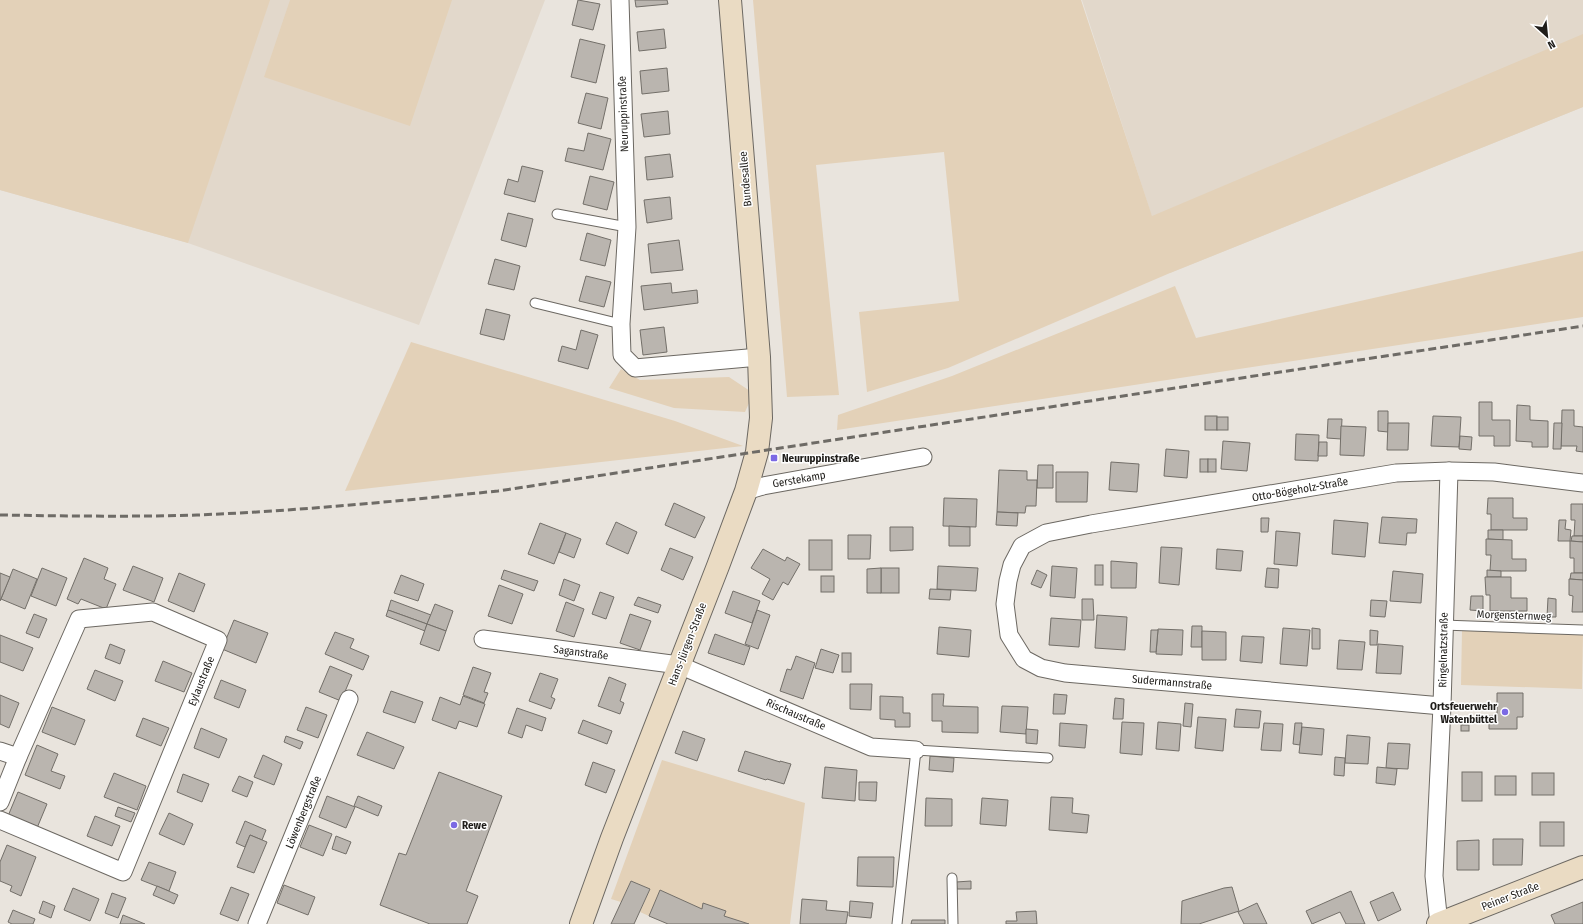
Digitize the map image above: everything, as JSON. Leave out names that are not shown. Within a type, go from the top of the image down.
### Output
[{"type":"main road","name":"Bundesallee","points":[[730,0],[759,358]]},
{"type":"main road","name":"Hans-Jürgen-Straße","points":[[581,924],[612,838],[746,491],[757,452],[761,418],[759,358]]},
{"type":"main road","name":"Peiner Straße","points":[[1438,924],[1583,867]]},
{"type":"street","name":"Neuruppinstraße","points":[[620,0],[627,227],[621,324],[622,355],[634,368],[759,358]]},
{"type":"street","name":"Gerstekamp","points":[[746,491],[763,486],[923,457]]},
{"type":"street","name":"Otto-Bögeholz-Straße","points":[[1022,546],[1046,533],[1091,524],[1396,473],[1448,471],[1494,472],[1583,484]]},
{"type":"street","name":"Ringelnatzstraße","points":[[1438,924],[1434,876],[1442,706],[1448,471]]},
{"type":"street","name":"Sudermannstraße","points":[[1022,546],[1012,565],[1008,581],[1005,604],[1009,635],[1024,659],[1041,668],[1065,673],[1442,706]]},
{"type":"street","name":"Eylaustraße","points":[[0,820],[123,872],[218,640],[153,612],[79,619],[18,757]]},
{"type":"street","name":"Saganstraße","points":[[482,639],[679,665]]},
{"type":"street","name":"Rischaustraße","points":[[679,665],[871,746],[916,750]]},
{"type":"street","name":"Löwenbergstraße","points":[[258,924],[349,699]]},
{"type":"street","points":[[0,751],[18,757],[0,802]]},
{"type":"lane","points":[[557,214],[627,227]]},
{"type":"lane","points":[[535,303],[621,324]]},
{"type":"lane","name":"Morgensternweg","points":[[1444,625],[1583,630]]},
{"type":"lane","points":[[898,924],[916,750]]},
{"type":"lane","name":"Rischaustraße","points":[[916,750],[1048,758]]},
{"type":"lane","points":[[952,878],[953,924]]},
{"type":"shaded area","points":[[0,0],[545,0],[419,325],[188,243],[0,190]]},
{"type":"shaded area","points":[[0,0],[270,0],[188,243],[0,190]]},
{"type":"shaded area","points":[[290,0],[452,0],[410,126],[264,77]]},
{"type":"shaded area","points":[[753,0],[1081,0],[1152,216],[1583,34],[1583,107],[1170,273],[948,368],[867,392],[859,312],[959,301],[944,152],[816,165],[839,395],[787,397]]},
{"type":"shaded area","points":[[1082,0],[1583,0],[1583,107],[1170,273]]},
{"type":"shaded area","points":[[1583,251],[1583,317],[837,430],[838,415],[952,376],[1175,286],[1196,338]]},
{"type":"shaded area","points":[[411,342],[675,421],[743,446],[345,491]]},
{"type":"shaded area","points":[[621,369],[640,380],[729,377],[750,391],[750,401],[745,412],[674,408],[609,388]]},
{"type":"shaded area","points":[[1462,630],[1583,634],[1582,689],[1461,685]]},
{"type":"shaded area","points":[[662,760],[805,803],[790,924],[749,924],[724,916],[726,911],[703,904],[702,909],[660,891],[649,916],[640,912],[650,889],[631,881],[621,902],[611,899]]},
{"type":"building","points":[[578,0],[600,4],[593,30],[572,25]]},
{"type":"building","points":[[635,0],[667,0],[668,4],[636,7]]},
{"type":"building","points":[[664,29],[666,48],[639,51],[637,32]]},
{"type":"building","points":[[580,39],[605,45],[596,83],[571,77]]},
{"type":"building","points":[[667,68],[669,91],[642,94],[640,71]]},
{"type":"building","points":[[586,93],[608,98],[601,129],[578,123]]},
{"type":"building","points":[[668,111],[670,134],[644,137],[641,114]]},
{"type":"building","points":[[588,133],[611,139],[603,170],[565,161],[568,148],[584,151]]},
{"type":"building","points":[[670,154],[673,177],[647,180],[645,157]]},
{"type":"building","points":[[522,166],[543,171],[535,202],[504,194],[508,179],[518,182]]},
{"type":"building","points":[[590,176],[614,182],[607,210],[583,204]]},
{"type":"building","points":[[670,197],[672,219],[647,223],[644,200]]},
{"type":"building","points":[[508,213],[533,219],[526,247],[501,240]]},
{"type":"building","points":[[587,233],[611,240],[605,266],[580,260]]},
{"type":"building","points":[[679,240],[683,270],[651,273],[648,244]]},
{"type":"building","points":[[495,259],[520,266],[514,290],[488,284]]},
{"type":"building","points":[[586,276],[611,282],[604,307],[579,301]]},
{"type":"building","points":[[671,283],[672,293],[697,290],[698,303],[644,310],[641,286]]},
{"type":"building","points":[[486,309],[510,315],[504,340],[480,334]]},
{"type":"building","points":[[664,327],[667,352],[643,355],[640,330]]},
{"type":"building","points":[[581,330],[598,335],[588,369],[558,361],[562,346],[576,350]]},
{"type":"building","points":[[1479,402],[1492,402],[1492,420],[1510,420],[1510,446],[1494,446],[1494,436],[1479,436]]},
{"type":"building","points":[[1517,405],[1530,406],[1530,420],[1548,421],[1548,447],[1532,447],[1532,442],[1516,441]]},
{"type":"building","points":[[1562,410],[1574,410],[1574,426],[1583,427],[1583,452],[1576,451],[1577,446],[1561,446]]},
{"type":"building","points":[[1378,411],[1388,411],[1388,432],[1378,431]]},
{"type":"building","points":[[1205,416],[1217,416],[1217,430],[1205,430]]},
{"type":"building","points":[[1433,416],[1461,417],[1459,447],[1431,446]]},
{"type":"building","points":[[1217,417],[1228,417],[1228,430],[1217,430]]},
{"type":"building","points":[[1328,419],[1342,419],[1341,439],[1327,438]]},
{"type":"building","points":[[1388,423],[1409,423],[1408,450],[1387,450]]},
{"type":"building","points":[[1554,423],[1562,423],[1561,449],[1553,449]]},
{"type":"building","points":[[1341,426],[1366,427],[1364,456],[1340,455]]},
{"type":"building","points":[[1296,434],[1319,435],[1318,461],[1295,460]]},
{"type":"building","points":[[1460,436],[1472,437],[1471,450],[1459,449]]},
{"type":"building","points":[[1223,441],[1250,443],[1247,471],[1221,469]]},
{"type":"building","points":[[1319,442],[1327,442],[1327,456],[1318,456]]},
{"type":"building","points":[[1166,449],[1189,451],[1187,478],[1164,476]]},
{"type":"building","points":[[1200,459],[1208,459],[1208,472],[1200,472]]},
{"type":"building","points":[[1208,459],[1216,459],[1216,472],[1208,472]]},
{"type":"building","points":[[1111,462],[1139,464],[1137,492],[1109,490]]},
{"type":"building","points":[[1038,465],[1053,465],[1053,488],[1037,488]]},
{"type":"building","points":[[999,470],[1027,471],[1027,480],[1037,480],[1036,506],[1026,506],[1025,513],[997,512]]},
{"type":"building","points":[[1056,472],[1088,472],[1087,502],[1056,502]]},
{"type":"building","points":[[944,498],[977,499],[976,527],[943,526]]},
{"type":"building","points":[[1488,498],[1513,498],[1513,518],[1527,518],[1527,530],[1491,530],[1491,514],[1487,514]]},
{"type":"building","points":[[674,503],[705,517],[695,538],[665,525]]},
{"type":"building","points":[[1571,504],[1583,504],[1583,536],[1574,536],[1575,520],[1571,520]]},
{"type":"building","points":[[997,512],[1018,513],[1017,526],[996,525]]},
{"type":"building","points":[[1382,517],[1417,519],[1416,533],[1407,533],[1406,545],[1379,543]]},
{"type":"building","points":[[1261,518],[1269,518],[1268,532],[1261,532]]},
{"type":"building","points":[[1334,520],[1368,523],[1365,557],[1332,554]]},
{"type":"building","points":[[1559,520],[1566,520],[1565,529],[1571,530],[1570,541],[1558,541]]},
{"type":"building","points":[[616,522],[637,532],[628,554],[606,544]]},
{"type":"building","points":[[540,523],[566,533],[554,564],[528,554]]},
{"type":"building","points":[[949,526],[970,527],[970,546],[949,546]]},
{"type":"building","points":[[890,527],[913,527],[913,550],[890,551]]},
{"type":"building","points":[[1488,530],[1503,530],[1503,540],[1488,539]]},
{"type":"building","points":[[1276,531],[1300,533],[1297,566],[1274,564]]},
{"type":"building","points":[[566,533],[581,539],[574,558],[559,552]]},
{"type":"building","points":[[848,535],[871,535],[870,559],[848,559]]},
{"type":"building","points":[[1572,536],[1583,536],[1583,542],[1571,541]]},
{"type":"building","points":[[1486,539],[1512,540],[1512,559],[1526,559],[1526,571],[1490,571],[1491,555],[1486,555]]},
{"type":"building","points":[[809,540],[832,540],[832,570],[809,570]]},
{"type":"building","points":[[1570,541],[1583,542],[1583,573],[1574,573],[1574,558],[1570,558]]},
{"type":"building","points":[[1161,547],[1182,548],[1179,585],[1159,583]]},
{"type":"building","points":[[670,548],[693,557],[683,580],[661,570]]},
{"type":"building","points":[[763,549],[785,561],[787,557],[800,564],[788,585],[783,582],[773,600],[762,594],[770,579],[751,568]]},
{"type":"building","points":[[1217,549],[1243,551],[1241,571],[1216,569]]},
{"type":"building","points":[[84,558],[108,568],[104,579],[116,584],[106,609],[81,599],[78,604],[67,599]]},
{"type":"building","points":[[1111,561],[1137,563],[1136,588],[1111,588]]},
{"type":"building","points":[[1095,565],[1103,565],[1103,585],[1095,585]]},
{"type":"building","points":[[133,566],[163,578],[154,602],[123,590]]},
{"type":"building","points":[[938,566],[978,568],[976,591],[937,589]]},
{"type":"building","points":[[1052,566],[1077,568],[1075,598],[1050,596]]},
{"type":"building","points":[[42,568],[67,578],[56,606],[31,596]]},
{"type":"building","points":[[881,568],[899,568],[899,593],[881,593]]},
{"type":"building","points":[[881,568],[881,593],[867,593],[867,569]]},
{"type":"building","points":[[1267,568],[1279,569],[1278,588],[1265,587]]},
{"type":"building","points":[[13,569],[37,579],[25,609],[1,599]]},
{"type":"building","points":[[504,570],[538,581],[534,591],[501,579]]},
{"type":"building","points":[[1037,570],[1047,575],[1041,588],[1031,584]]},
{"type":"building","points":[[1487,570],[1501,571],[1501,577],[1487,577]]},
{"type":"building","points":[[1393,571],[1423,574],[1421,603],[1390,601]]},
{"type":"building","points":[[0,573],[10,577],[0,601]]},
{"type":"building","points":[[179,573],[205,584],[194,612],[168,601]]},
{"type":"building","points":[[1571,573],[1583,573],[1583,580],[1570,579]]},
{"type":"building","points":[[401,575],[424,584],[418,601],[394,593]]},
{"type":"building","points":[[821,576],[834,576],[834,592],[821,592]]},
{"type":"building","points":[[1485,577],[1511,577],[1511,598],[1527,598],[1527,611],[1490,611],[1490,595],[1486,595]]},
{"type":"building","points":[[564,579],[580,585],[574,601],[559,595]]},
{"type":"building","points":[[1569,579],[1583,580],[1583,612],[1572,612],[1573,596],[1569,595]]},
{"type":"building","points":[[499,585],[523,594],[512,624],[488,616]]},
{"type":"building","points":[[930,589],[951,590],[950,600],[929,599]]},
{"type":"building","points":[[733,591],[760,601],[752,623],[725,613]]},
{"type":"building","points":[[600,592],[614,597],[606,619],[592,614]]},
{"type":"building","points":[[1471,596],[1483,596],[1483,611],[1470,610]]},
{"type":"building","points":[[638,597],[661,605],[658,613],[634,605]]},
{"type":"building","points":[[1548,598],[1556,599],[1556,617],[1547,617]]},
{"type":"building","points":[[1082,599],[1093,599],[1094,620],[1082,620]]},
{"type":"building","points":[[391,600],[431,615],[427,624],[388,610]]},
{"type":"building","points":[[1371,600],[1387,601],[1385,617],[1370,616]]},
{"type":"building","points":[[566,602],[584,609],[574,637],[556,631]]},
{"type":"building","points":[[435,604],[453,611],[446,631],[427,624]]},
{"type":"building","points":[[388,610],[427,624],[425,631],[386,616]]},
{"type":"building","points":[[757,610],[770,615],[758,649],[745,644]]},
{"type":"building","points":[[34,614],[47,619],[39,638],[26,633]]},
{"type":"building","points":[[630,614],[651,621],[640,650],[620,643]]},
{"type":"building","points":[[1097,615],[1127,617],[1125,650],[1095,648]]},
{"type":"building","points":[[1051,618],[1081,620],[1079,647],[1049,645]]},
{"type":"building","points":[[234,620],[268,633],[256,663],[222,649]]},
{"type":"building","points":[[427,624],[446,631],[439,651],[420,644]]},
{"type":"building","points":[[1192,626],[1202,626],[1202,647],[1191,647]]},
{"type":"building","points":[[939,627],[971,630],[969,657],[937,654]]},
{"type":"building","points":[[1283,628],[1310,630],[1307,666],[1280,664]]},
{"type":"building","points":[[1312,628],[1320,629],[1320,649],[1312,649]]},
{"type":"building","points":[[1158,629],[1183,630],[1182,655],[1156,654]]},
{"type":"building","points":[[1151,630],[1158,630],[1156,652],[1150,652]]},
{"type":"building","points":[[1370,630],[1378,631],[1377,645],[1370,645]]},
{"type":"building","points":[[1202,631],[1226,632],[1226,660],[1202,660]]},
{"type":"building","points":[[335,632],[354,639],[350,648],[369,656],[363,670],[325,654]]},
{"type":"building","points":[[715,634],[750,647],[744,665],[708,653]]},
{"type":"building","points":[[0,635],[33,648],[23,671],[0,662]]},
{"type":"building","points":[[1242,636],[1264,637],[1262,663],[1240,661]]},
{"type":"building","points":[[1339,640],[1365,642],[1362,670],[1337,669]]},
{"type":"building","points":[[110,644],[125,650],[120,664],[105,658]]},
{"type":"building","points":[[1378,644],[1403,646],[1401,674],[1376,673]]},
{"type":"building","points":[[821,649],[839,655],[833,673],[815,668]]},
{"type":"building","points":[[842,653],[851,653],[851,672],[842,672]]},
{"type":"building","points":[[796,656],[815,663],[803,699],[780,691],[787,669],[791,670]]},
{"type":"building","points":[[163,661],[192,673],[184,692],[155,681]]},
{"type":"building","points":[[330,666],[352,675],[341,701],[319,692]]},
{"type":"building","points":[[473,667],[491,673],[484,692],[488,693],[484,703],[463,695]]},
{"type":"building","points":[[95,670],[123,681],[115,701],[87,689]]},
{"type":"building","points":[[540,673],[558,679],[551,697],[555,699],[551,709],[529,701]]},
{"type":"building","points":[[609,677],[626,684],[620,701],[624,703],[620,714],[598,706]]},
{"type":"building","points":[[221,680],[246,690],[239,708],[214,698]]},
{"type":"building","points":[[850,684],[872,684],[871,710],[850,709]]},
{"type":"building","points":[[391,691],[423,702],[415,723],[383,712]]},
{"type":"building","points":[[1497,693],[1523,693],[1523,717],[1517,717],[1517,729],[1489,729],[1489,716],[1497,716]]},
{"type":"building","points":[[932,694],[944,694],[943,706],[978,707],[978,733],[942,732],[942,721],[932,721]]},
{"type":"building","points":[[1054,694],[1067,695],[1065,714],[1053,714]]},
{"type":"building","points":[[0,695],[19,703],[9,728],[0,724]]},
{"type":"building","points":[[463,696],[485,704],[477,727],[459,721],[456,729],[432,720],[440,697],[460,705]]},
{"type":"building","points":[[880,696],[903,697],[903,713],[910,713],[910,727],[895,727],[895,720],[880,719]]},
{"type":"building","points":[[1115,698],[1124,699],[1123,719],[1113,719]]},
{"type":"building","points":[[1185,703],[1193,704],[1191,727],[1183,726]]},
{"type":"building","points":[[1002,706],[1028,707],[1026,734],[1000,732]]},
{"type":"building","points":[[52,707],[85,720],[75,745],[42,732]]},
{"type":"building","points":[[306,707],[327,715],[318,738],[297,730]]},
{"type":"building","points":[[517,708],[546,718],[542,731],[526,725],[522,738],[508,733]]},
{"type":"building","points":[[1236,709],[1261,711],[1259,728],[1234,727]]},
{"type":"building","points":[[1198,717],[1226,719],[1223,751],[1195,748]]},
{"type":"building","points":[[143,718],[169,728],[161,746],[136,736]]},
{"type":"building","points":[[583,720],[612,731],[607,744],[578,733]]},
{"type":"building","points":[[1122,722],[1144,723],[1142,755],[1120,753]]},
{"type":"building","points":[[1158,722],[1181,724],[1179,751],[1156,749]]},
{"type":"building","points":[[1060,723],[1087,725],[1085,748],[1059,746]]},
{"type":"building","points":[[1264,723],[1283,724],[1281,751],[1261,750]]},
{"type":"building","points":[[1295,723],[1302,723],[1300,745],[1293,744]]},
{"type":"building","points":[[1461,725],[1469,725],[1469,731],[1461,731]]},
{"type":"building","points":[[1302,727],[1324,729],[1322,755],[1299,753]]},
{"type":"building","points":[[201,728],[227,739],[219,758],[194,748]]},
{"type":"building","points":[[1026,729],[1038,730],[1037,744],[1026,743]]},
{"type":"building","points":[[683,731],[705,739],[697,761],[675,753]]},
{"type":"building","points":[[367,732],[404,747],[394,769],[357,755]]},
{"type":"building","points":[[1347,735],[1370,737],[1368,764],[1345,763]]},
{"type":"building","points":[[286,736],[303,742],[300,749],[284,742]]},
{"type":"building","points":[[1388,743],[1410,744],[1408,769],[1386,768]]},
{"type":"building","points":[[37,745],[58,754],[51,771],[65,776],[60,789],[25,775]]},
{"type":"building","points":[[745,751],[791,764],[784,784],[738,771]]},
{"type":"building","points":[[263,755],[282,764],[274,785],[254,777]]},
{"type":"building","points":[[930,756],[954,758],[953,772],[929,770]]},
{"type":"building","points":[[1335,757],[1345,758],[1344,776],[1334,775]]},
{"type":"building","points":[[593,762],[615,770],[606,793],[585,785]]},
{"type":"building","points":[[825,767],[857,770],[855,801],[822,798]]},
{"type":"building","points":[[1377,767],[1397,769],[1395,785],[1376,783]]},
{"type":"building","name":"Rewe","points":[[439,772],[502,796],[466,891],[478,896],[467,924],[430,924],[380,905],[399,853],[406,855]]},
{"type":"building","points":[[1462,772],[1482,772],[1482,801],[1462,801]]},
{"type":"building","points":[[114,773],[146,786],[137,810],[104,797]]},
{"type":"building","points":[[1532,773],[1554,773],[1554,795],[1532,795]]},
{"type":"building","points":[[183,774],[209,784],[202,802],[177,792]]},
{"type":"building","points":[[239,776],[253,782],[247,797],[232,791]]},
{"type":"building","points":[[1495,776],[1516,776],[1516,795],[1495,795]]},
{"type":"building","points":[[859,782],[877,782],[876,801],[859,800]]},
{"type":"building","points":[[18,792],[47,804],[37,828],[8,816]]},
{"type":"building","points":[[327,796],[355,807],[346,828],[319,817]]},
{"type":"building","points":[[358,796],[382,806],[378,816],[354,806]]},
{"type":"building","points":[[1051,797],[1073,798],[1072,813],[1089,815],[1087,833],[1049,830]]},
{"type":"building","points":[[926,798],[952,799],[952,826],[925,826]]},
{"type":"building","points":[[982,798],[1008,800],[1006,826],[980,824]]},
{"type":"building","points":[[118,807],[135,813],[131,822],[115,816]]},
{"type":"building","points":[[169,813],[193,824],[184,845],[159,834]]},
{"type":"building","points":[[95,816],[120,826],[112,846],[87,836]]},
{"type":"building","points":[[245,821],[266,830],[262,840],[250,835],[245,847],[236,843]]},
{"type":"building","points":[[1540,822],[1564,822],[1564,846],[1540,846]]},
{"type":"building","points":[[309,825],[332,834],[323,856],[300,847]]},
{"type":"building","points":[[250,835],[267,842],[254,873],[237,867]]},
{"type":"building","points":[[336,836],[351,842],[346,854],[332,849]]},
{"type":"building","points":[[1493,839],[1523,839],[1522,865],[1493,865]]},
{"type":"building","points":[[1479,840],[1479,870],[1457,870],[1457,841]]},
{"type":"building","points":[[7,845],[36,857],[21,896],[10,891],[12,886],[0,881],[0,862]]},
{"type":"building","points":[[858,857],[894,857],[893,887],[857,886]]},
{"type":"building","points":[[149,862],[176,872],[169,891],[141,880]]},
{"type":"building","points":[[631,881],[650,889],[634,924],[611,924]]},
{"type":"building","points":[[971,881],[971,889],[957,889],[956,882]]},
{"type":"building","points":[[284,885],[315,897],[308,915],[277,903]]},
{"type":"building","points":[[157,886],[178,895],[174,904],[153,895]]},
{"type":"building","points":[[231,887],[249,894],[238,921],[220,914]]},
{"type":"building","points":[[1232,887],[1239,911],[1199,924],[1181,924],[1182,901]]},
{"type":"building","points":[[73,888],[99,899],[90,921],[64,910]]},
{"type":"building","points":[[660,890],[702,909],[703,903],[726,911],[724,916],[749,924],[668,924],[649,916]]},
{"type":"building","points":[[1351,891],[1365,924],[1346,924],[1340,912],[1312,924],[1306,911]]},
{"type":"building","points":[[1393,892],[1401,910],[1378,921],[1370,902]]},
{"type":"building","points":[[112,893],[126,898],[118,918],[105,913]]},
{"type":"building","points":[[802,899],[827,901],[826,910],[848,912],[846,924],[800,924]]},
{"type":"building","points":[[43,901],[55,906],[51,918],[39,913]]},
{"type":"building","points":[[850,901],[873,903],[871,918],[849,916]]},
{"type":"building","points":[[1583,902],[1583,924],[1555,924],[1551,915]]},
{"type":"building","points":[[1257,903],[1267,924],[1244,924],[1238,912]]},
{"type":"building","points":[[13,910],[35,919],[33,924],[12,924],[8,922]]},
{"type":"building","points":[[1036,911],[1037,924],[1006,924],[1006,921],[1017,921],[1016,912]]},
{"type":"building","points":[[123,915],[145,924],[120,924]]},
{"type":"building","points":[[912,920],[945,920],[945,924],[911,924]]},
{"type":"railway","points":[[0,515],[197,515],[273,511],[498,491],[1583,326]]},
{"type":"place","name":"Neuruppinstraße","points":[[774,458]]},
{"type":"place","name":"Ortsfeuerwehr Watenbüttel","points":[[1505,712]]},
{"type":"place","name":"Rewe","points":[[454,825]]}]
